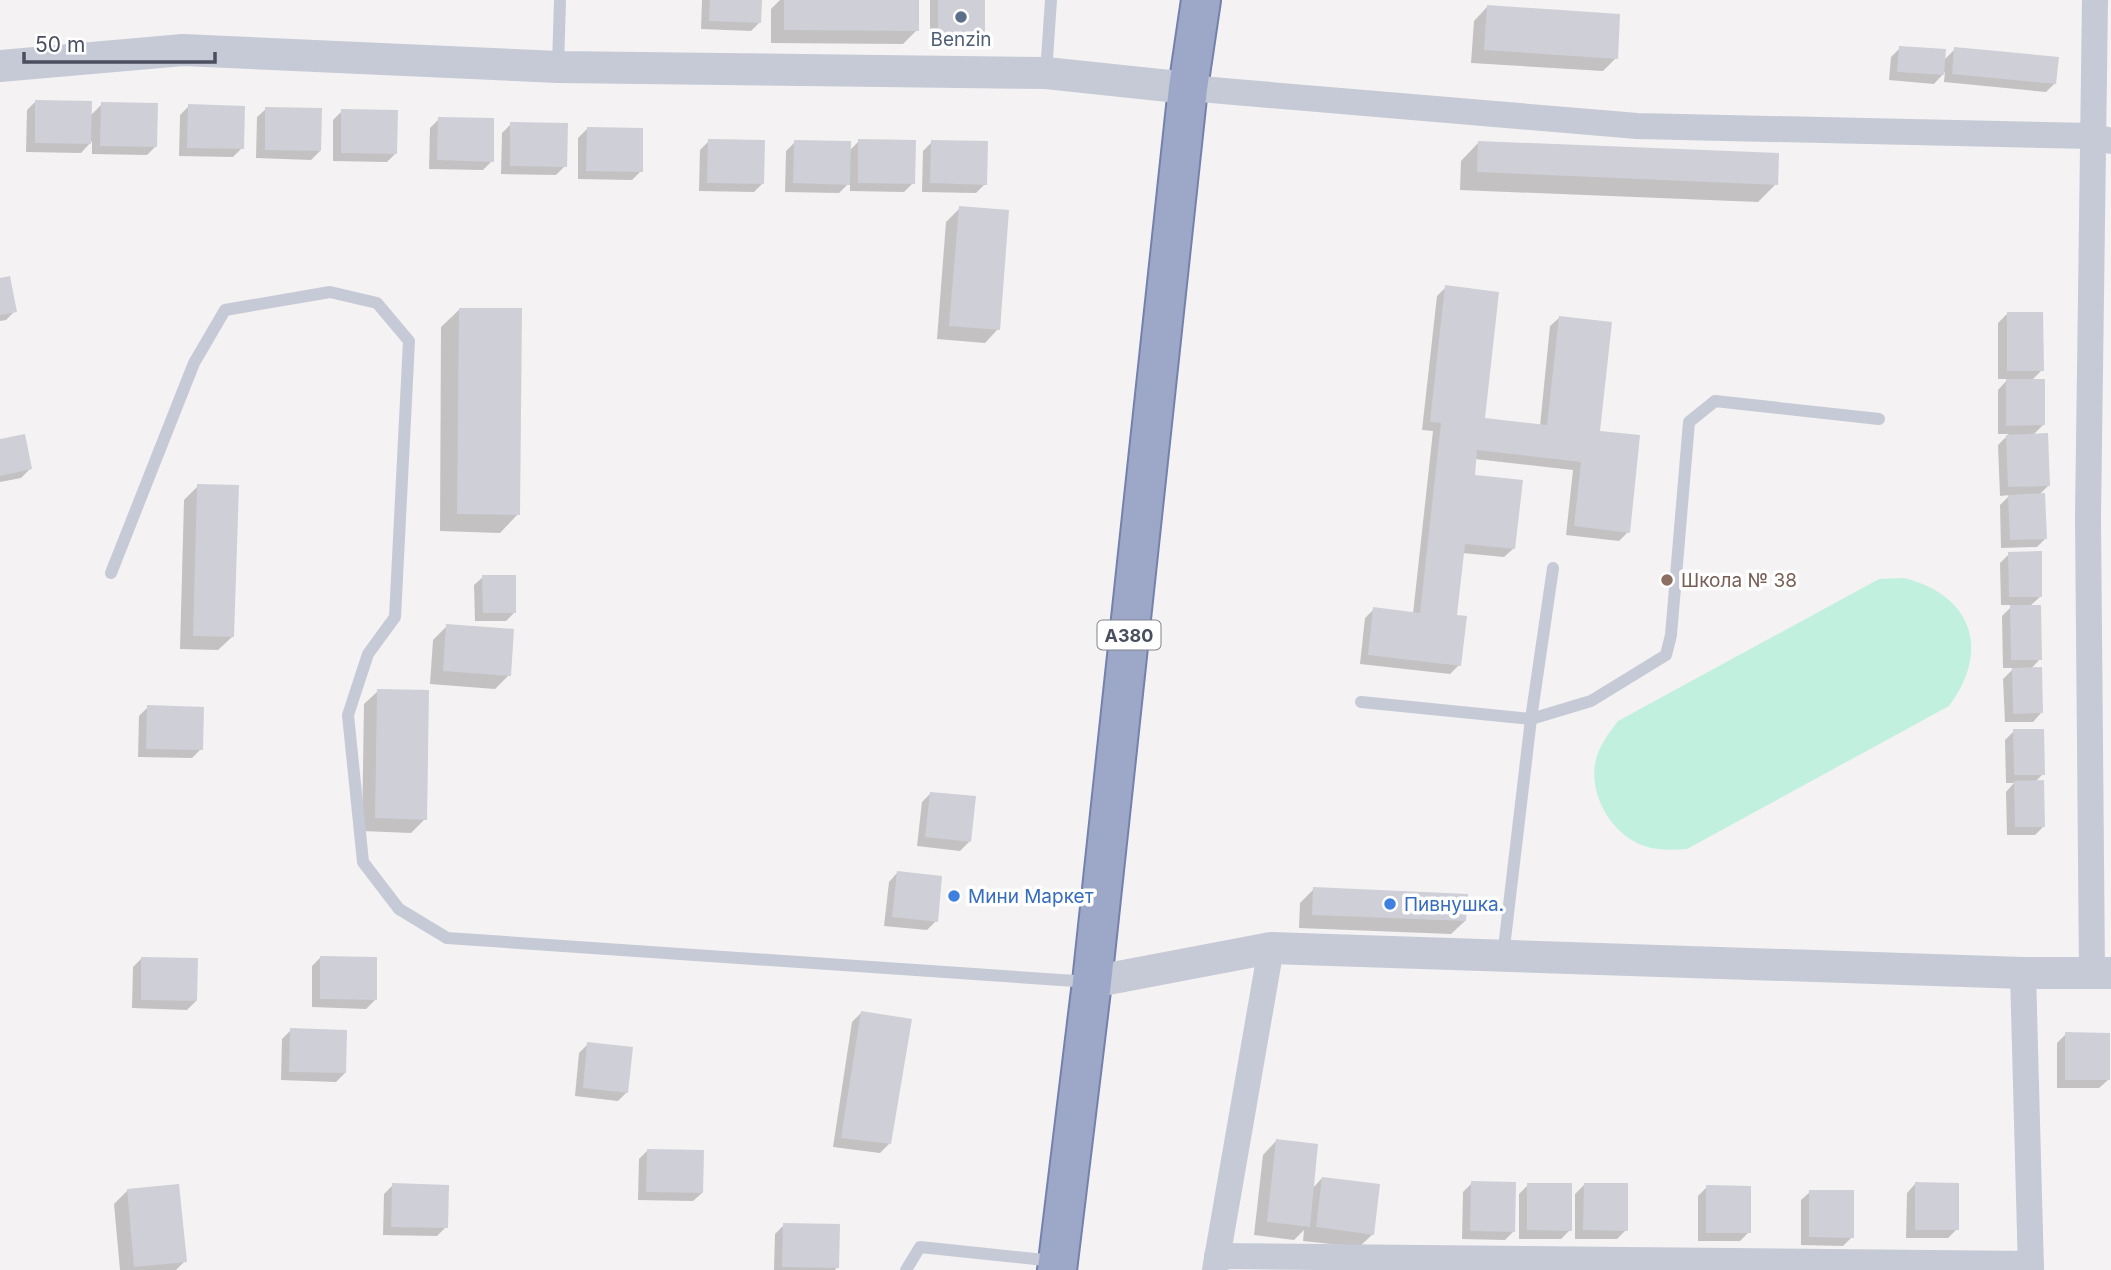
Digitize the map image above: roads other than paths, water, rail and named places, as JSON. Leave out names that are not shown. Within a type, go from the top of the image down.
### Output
[{"type":"highway","name":"A380","points":[[1058,1266],[1092,982],[1188,88],[1201,0]]},
{"type":"street","points":[[1092,982],[1272,948],[2023,973],[2102,973],[2101,138],[2095,0]]},
{"type":"street","points":[[0,66],[183,50],[558,67],[1046,73],[1188,88],[1637,126],[2101,138]]},
{"type":"street","points":[[1272,948],[1216,1263],[2031,1267],[2023,973]]},
{"type":"lane","points":[[558,67],[560,0]]},
{"type":"lane","points":[[1046,73],[1051,0]]},
{"type":"lane","points":[[111,573],[194,363],[225,310],[330,292],[377,303],[409,341],[395,617],[368,654],[348,715],[363,862],[399,909],[447,938],[1092,982]]},
{"type":"lane","points":[[1361,702],[1531,719],[1591,701],[1666,655],[1671,635],[1689,422],[1715,401],[1879,419]]},
{"type":"lane","points":[[1503,956],[1531,719],[1553,568]]},
{"type":"lane","points":[[906,1270],[920,1247],[1058,1266]]},
{"type":"place","name":"Benzin","points":[[961,17]]},
{"type":"place","name":"Школа № 38","points":[[1667,580]]},
{"type":"place","name":"Мини Маркет","points":[[954,896]]},
{"type":"place","name":"Пивнушка.","points":[[1390,904]]}]
